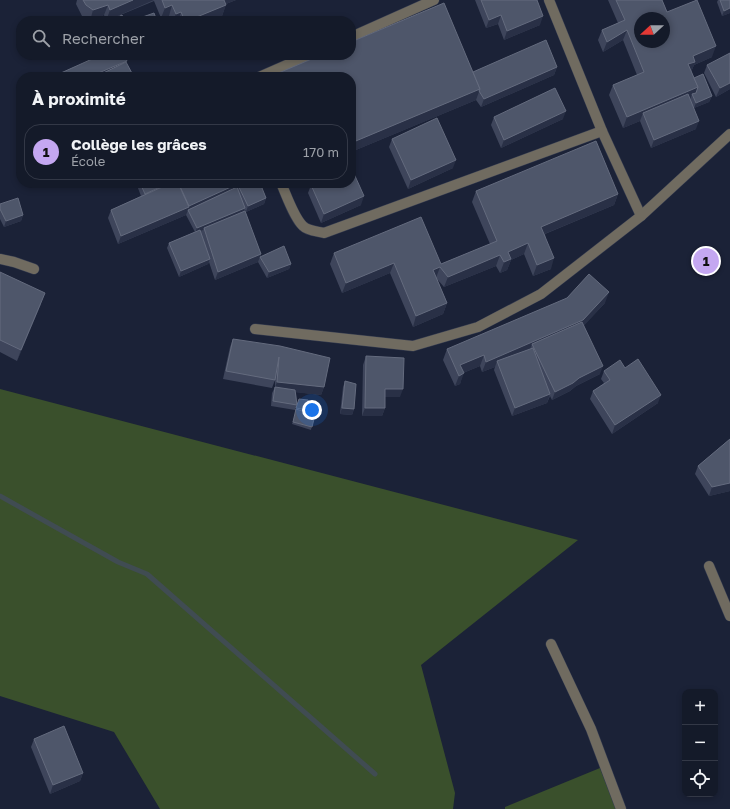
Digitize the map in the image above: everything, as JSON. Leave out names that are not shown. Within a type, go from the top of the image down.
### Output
[{"type":"street","points":[[356,35],[434,0]]},
{"type":"street","points":[[549,0],[602,131],[641,216]]},
{"type":"street","points":[[271,72],[298,60]]},
{"type":"street","points":[[283,188],[296,216],[303,226],[313,231],[324,233],[602,131]]},
{"type":"street","points":[[255,329],[413,346],[478,327],[541,294],[641,216],[730,134]]},
{"type":"street","points":[[0,259],[14,262],[34,270]]},
{"type":"street","points":[[708,566],[730,616]]},
{"type":"street","points":[[551,644],[591,729],[621,809]]},
{"type":"green space","points":[[0,389],[578,540],[421,665],[455,793],[453,809],[160,809],[114,732],[0,696]]},
{"type":"green space","points":[[600,768],[616,809],[505,809],[505,807]]},
{"type":"building","points":[[83,0],[133,0],[110,10],[108,5],[93,10],[86,5]]},
{"type":"building","points":[[162,0],[224,0],[226,5],[199,16],[183,16],[181,12],[176,14],[172,5],[165,8]]},
{"type":"building","points":[[481,0],[537,0],[543,16],[507,31],[501,15],[489,20]]},
{"type":"building","points":[[616,0],[662,0],[667,12],[634,12],[634,47],[627,30],[607,42],[602,30],[625,20]]},
{"type":"building","points":[[697,0],[716,46],[693,56],[695,62],[688,64],[698,87],[627,117],[613,85],[644,72],[634,48],[670,48],[670,12],[667,12]]},
{"type":"building","points":[[720,0],[730,0],[730,8],[724,11]]},
{"type":"building","points":[[444,3],[480,89],[356,141],[356,72],[281,72],[309,60],[356,60],[356,40]]},
{"type":"building","points":[[154,13],[155,16],[146,16]]},
{"type":"building","points":[[546,40],[557,67],[484,99],[479,91],[480,89],[473,72]]},
{"type":"building","points":[[730,53],[730,83],[720,88],[707,65]]},
{"type":"building","points":[[90,60],[127,61],[101,72],[63,72]]},
{"type":"building","points":[[126,62],[131,72],[105,72]]},
{"type":"building","points":[[703,74],[712,96],[696,103],[692,94],[696,93],[698,87],[694,78]]},
{"type":"building","points":[[555,88],[566,111],[504,140],[494,117]]},
{"type":"building","points":[[688,94],[699,121],[654,140],[643,113]]},
{"type":"building","points":[[437,118],[456,160],[411,180],[392,139]]},
{"type":"building","points":[[596,141],[618,194],[541,227],[554,258],[537,265],[528,243],[508,252],[511,259],[504,262],[500,255],[448,277],[440,267],[433,270],[447,303],[416,316],[394,263],[346,283],[334,253],[421,217],[441,264],[497,241],[476,191]]},
{"type":"building","points":[[356,178],[364,196],[324,214],[312,188],[356,188]]},
{"type":"building","points":[[142,188],[158,188],[145,194]]},
{"type":"building","points":[[160,188],[180,188],[189,207],[121,236],[111,210]]},
{"type":"building","points":[[181,188],[229,188],[189,206]]},
{"type":"building","points":[[235,188],[237,188],[245,208],[197,228],[188,210]]},
{"type":"building","points":[[239,188],[262,188],[266,198],[248,206]]},
{"type":"building","points":[[18,198],[23,215],[6,221],[0,209],[0,204]]},
{"type":"building","points":[[245,211],[261,254],[218,272],[204,228]]},
{"type":"building","points":[[200,230],[210,259],[181,271],[169,243]]},
{"type":"building","points":[[284,246],[291,264],[269,272],[260,257]]},
{"type":"building","points":[[0,272],[45,293],[21,350],[0,340]]},
{"type":"building","points":[[589,274],[609,292],[583,320],[486,362],[484,355],[460,365],[464,373],[459,376],[447,349],[567,298]]},
{"type":"building","points":[[582,322],[603,366],[555,392],[532,344]]},
{"type":"building","points":[[233,339],[280,346],[330,358],[324,387],[277,382],[279,357],[275,380],[226,371]]},
{"type":"building","points":[[533,348],[550,394],[515,408],[497,361]]},
{"type":"building","points":[[366,356],[404,358],[403,389],[385,389],[385,408],[365,408]]},
{"type":"building","points":[[638,359],[661,395],[615,425],[593,391],[610,380],[604,371],[620,360],[625,368]]},
{"type":"building","points":[[345,381],[356,384],[354,409],[342,408]]},
{"type":"building","points":[[275,387],[295,390],[297,405],[273,401]]},
{"type":"building","points":[[299,399],[308,400],[307,410],[296,408]]},
{"type":"building","points":[[310,402],[318,403],[315,412],[309,410]]},
{"type":"building","points":[[296,409],[315,415],[312,427],[293,422]]},
{"type":"building","points":[[730,439],[730,483],[712,487],[698,466]]},
{"type":"building","points":[[64,726],[83,773],[53,785],[34,739]]},
{"type":"waterway","points":[[0,496],[118,562],[147,574],[375,774]]},
{"type":"place","name":"Collège les grâces","points":[[706,261]]}]
